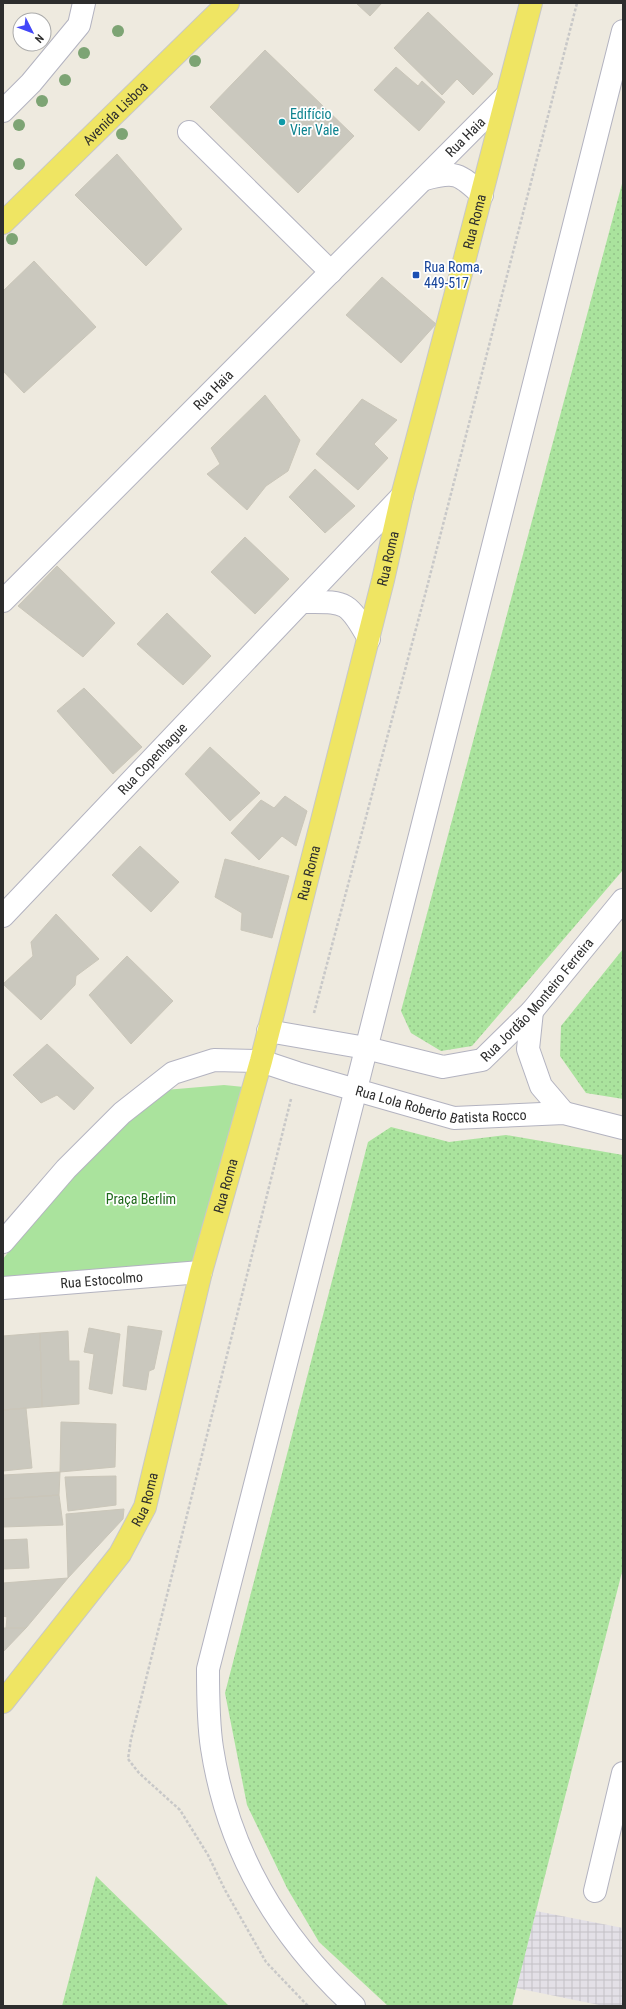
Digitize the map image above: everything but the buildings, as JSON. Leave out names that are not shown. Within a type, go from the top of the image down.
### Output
[{"type":"main road","name":"Avenida Lisboa","points":[[3,223],[228,3]]},
{"type":"main road","name":"Rua Roma","points":[[3,1702],[120,1554],[145,1507],[200,1272],[262,1060],[268,1031],[369,639],[402,496],[531,3]]},
{"type":"street","points":[[3,111],[31,83],[80,25],[84,3]]},
{"type":"street","points":[[354,2006],[307,1958],[284,1928],[263,1895],[245,1860],[226,1808],[212,1748],[208,1708],[208,1669],[623,31]]},
{"type":"street","name":"Rua Haia","points":[[3,601],[506,96]]},
{"type":"street","points":[[189,132],[331,272]]},
{"type":"street","name":"Rua Haia","points":[[425,179],[446,173],[464,178],[482,195]]},
{"type":"street","name":"Rua Copenhague","points":[[3,916],[402,496]]},
{"type":"street","points":[[302,602],[338,602],[351,610],[369,639]]},
{"type":"street","name":"Rua Jordão Monteiro Ferreira","points":[[268,1031],[366,1048],[443,1068],[482,1060],[532,1011],[622,901]]},
{"type":"street","points":[[532,1011],[528,1049],[541,1086],[564,1113]]},
{"type":"street","points":[[3,1242],[66,1169],[122,1113],[172,1073],[214,1060],[262,1060]]},
{"type":"street","name":"Rua Lola Roberto Batista Rocco","points":[[262,1060],[297,1073],[454,1118],[564,1113],[623,1128]]},
{"type":"street","name":"Rua Estocolmo","points":[[3,1288],[200,1272]]},
{"type":"street","points":[[595,1891],[623,1773]]},
{"type":"shaded area","points":[[536,1911],[623,1928],[623,2006],[604,2006],[516,1988]]},
{"type":"green space","points":[[623,180],[623,870],[472,1046],[441,1051],[411,1033],[401,1011]]},
{"type":"green space","points":[[623,949],[623,1099],[586,1093],[560,1056],[561,1026]]},
{"type":"green space","name":"Praça Berlim","points":[[224,1085],[244,1087],[193,1264],[3,1279],[3,1259],[58,1187],[117,1123],[165,1090]]},
{"type":"green space","points":[[391,1127],[449,1142],[506,1135],[623,1155],[623,1568],[512,2006],[388,2006],[319,1942],[287,1888],[247,1805],[225,1693],[368,1142]]},
{"type":"green space","points":[[96,1876],[229,2006],[62,2006]]},
{"type":"place","name":"Edifício Vier Vale","points":[[282,122]]},
{"type":"place","name":"Rua Roma, 449-517","points":[[416,275]]}]
